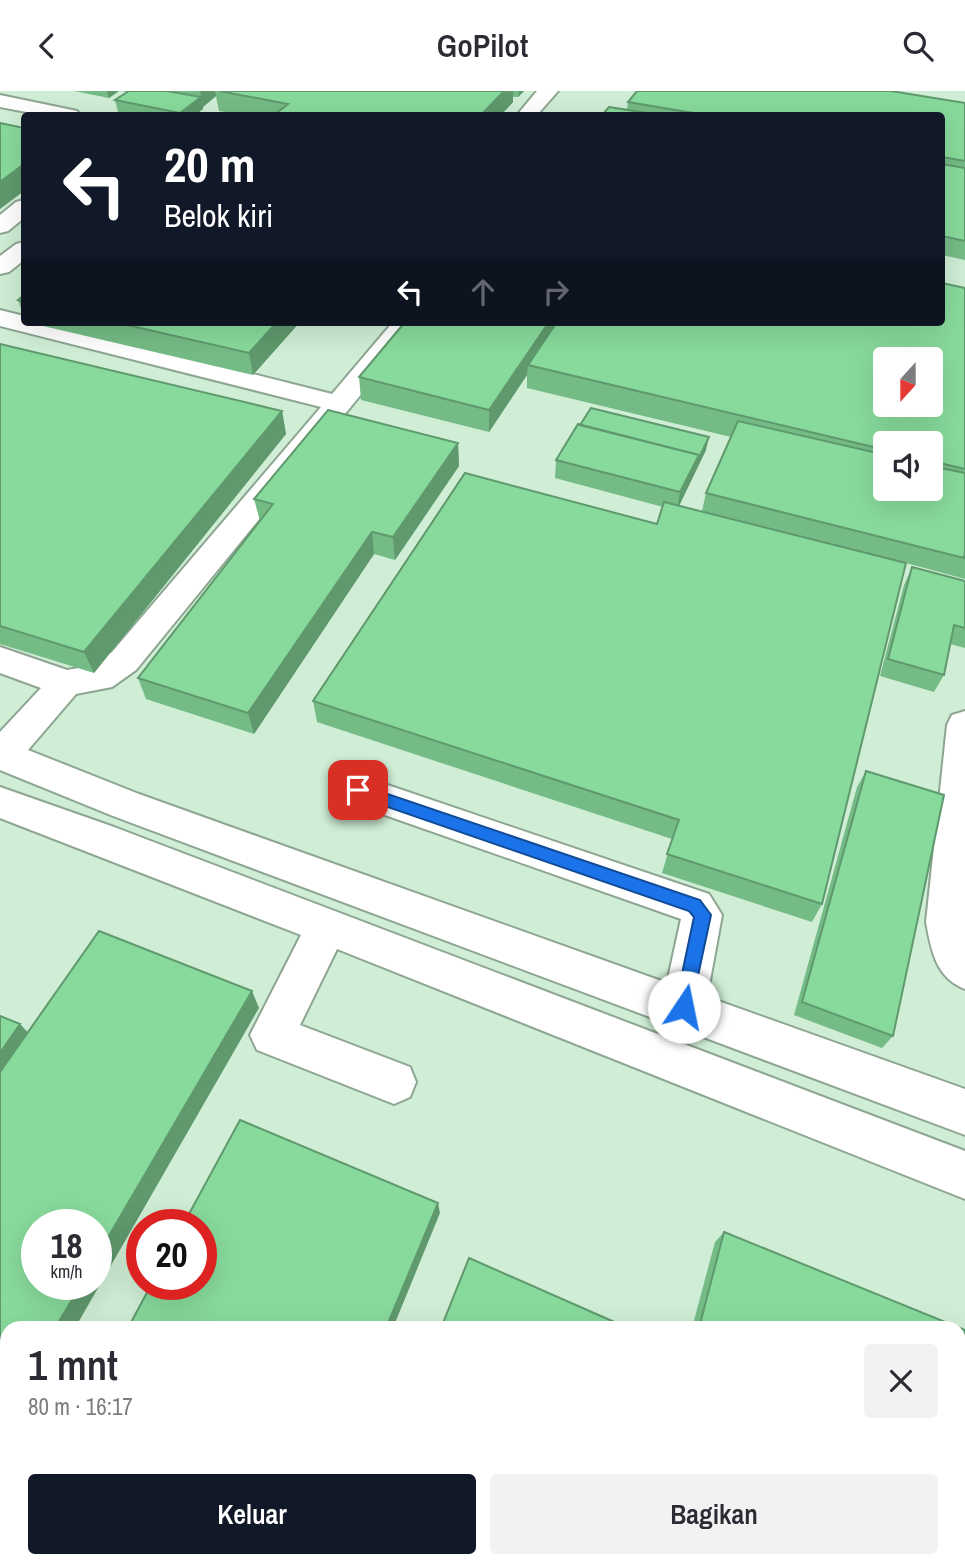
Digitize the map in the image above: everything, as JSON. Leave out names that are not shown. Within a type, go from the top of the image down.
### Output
[{"type":"lane","points":[[530,112],[548,91]]},
{"type":"lane","points":[[0,101],[56,112]]},
{"type":"lane","points":[[0,226],[21,209]]},
{"type":"lane","points":[[0,267],[21,251]]},
{"type":"lane","points":[[0,318],[21,300]]},
{"type":"lane","points":[[0,318],[21,323]]},
{"type":"lane","points":[[32,326],[340,404]]},
{"type":"lane","points":[[0,660],[66,683],[100,678],[124,661],[302,431],[340,404],[404,326]]},
{"type":"lane","points":[[66,683],[1,755],[125,805],[684,1007],[965,1112]]},
{"type":"lane","points":[[965,725],[946,922],[953,951],[965,970]]},
{"type":"lane","points":[[358,790],[695,906],[702,915],[684,1007]]},
{"type":"lane","points":[[0,802],[100,838],[965,1175]]},
{"type":"lane","points":[[100,838],[125,805]]},
{"type":"lane","points":[[327,926],[272,1035],[394,1082]]},
{"type":"shaded area","points":[[0,91],[965,91],[965,1321],[0,1321]]},
{"type":"building","points":[[129,91],[167,91],[201,97],[181,112],[115,100]]},
{"type":"building","points":[[219,91],[504,91],[484,112],[278,112],[288,104]]},
{"type":"building","points":[[637,91],[891,91],[965,103],[965,161],[945,158],[945,112],[687,112],[628,102]]},
{"type":"building","points":[[609,107],[641,112],[605,112]]},
{"type":"building","points":[[0,123],[21,127],[21,166],[0,182]]},
{"type":"building","points":[[945,165],[965,168],[965,241],[945,237]]},
{"type":"building","points":[[945,284],[965,288],[965,469],[943,464],[943,431],[873,431],[873,447],[528,365],[554,326],[945,326]]},
{"type":"building","points":[[131,326],[273,326],[249,353]]},
{"type":"building","points":[[402,326],[546,326],[489,410],[359,377]]},
{"type":"building","points":[[0,344],[282,411],[84,652],[0,626]]},
{"type":"building","points":[[591,408],[709,437],[698,460],[699,455],[580,425]]},
{"type":"building","points":[[328,410],[458,443],[393,537],[372,532],[248,713],[138,678],[273,504],[254,499]]},
{"type":"building","points":[[738,421],[873,452],[873,501],[943,501],[943,468],[965,473],[964,558],[706,493]]},
{"type":"building","points":[[578,424],[699,455],[680,492],[556,460]]},
{"type":"building","points":[[465,473],[657,524],[664,502],[906,563],[822,904],[667,854],[679,820],[313,701]]},
{"type":"building","points":[[912,567],[965,581],[965,628],[954,625],[944,675],[888,659]]},
{"type":"building","points":[[866,771],[944,795],[893,1036],[802,1002]]},
{"type":"building","points":[[99,931],[252,991],[112,1231],[112,1209],[21,1209],[21,1300],[72,1300],[59,1321],[0,1321],[0,1072]]},
{"type":"building","points":[[0,1016],[20,1024],[0,1053]]},
{"type":"building","points":[[240,1120],[438,1203],[389,1321],[132,1321],[143,1300],[217,1300],[217,1209],[192,1209]]},
{"type":"building","points":[[724,1232],[943,1321],[701,1321]]},
{"type":"building","points":[[469,1258],[612,1321],[444,1321]]},
{"type":"route","points":[[358,790],[695,906],[702,915],[684,1007]]}]
